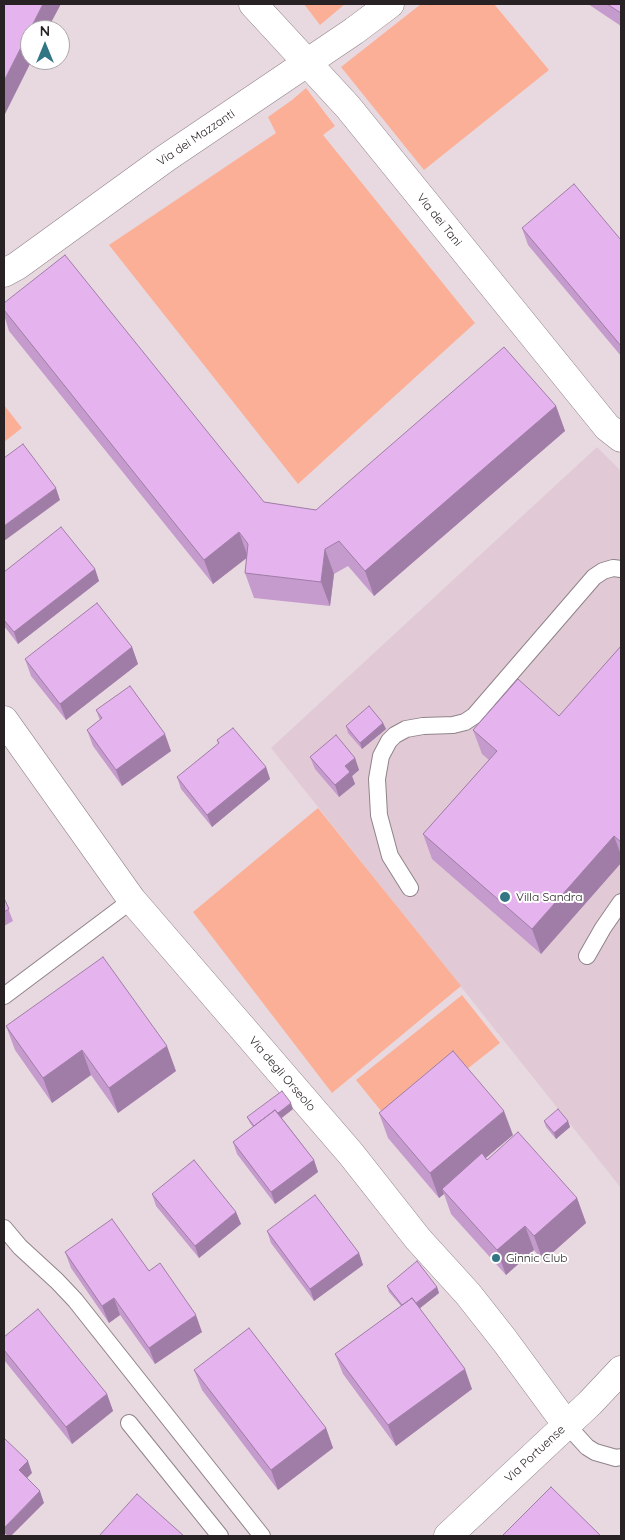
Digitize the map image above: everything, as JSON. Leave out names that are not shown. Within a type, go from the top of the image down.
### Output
[{"type":"street","name":"Via dei Tani","points":[[253,4],[348,107],[607,427],[621,438]]},
{"type":"street","name":"Via dei Mazzanti","points":[[4,273],[17,266],[166,158],[354,32],[390,4]]},
{"type":"street","name":"Via degli Orseolo","points":[[4,720],[132,900],[351,1154],[418,1239],[468,1294],[566,1424]]},
{"type":"street","name":"Via Portuense","points":[[448,1536],[590,1403],[621,1370]]},
{"type":"lane","points":[[410,888],[390,856],[379,815],[377,779],[381,756],[388,741],[406,729],[423,726],[453,725],[465,722],[474,716],[594,577],[602,571],[613,568],[621,569]]},
{"type":"lane","points":[[4,996],[132,900]]},
{"type":"lane","points":[[587,956],[602,928],[621,902]]},
{"type":"lane","points":[[4,1228],[20,1247],[57,1280],[75,1300],[262,1536]]},
{"type":"lane","points":[[129,1424],[220,1536]]},
{"type":"lane","points":[[566,1424],[587,1447],[595,1452],[616,1458],[621,1457]]},
{"type":"shaded area","points":[[304,4],[345,4],[320,25]]},
{"type":"shaded area","points":[[421,4],[494,4],[549,70],[424,170],[341,67]]},
{"type":"shaded area","points":[[306,88],[335,126],[323,135],[475,323],[298,484],[109,245],[276,133],[268,117]]},
{"type":"shaded area","points":[[4,405],[22,428],[4,442]]},
{"type":"shaded area","name":"Villa Sandra","points":[[597,447],[621,471],[621,1188],[271,748]]},
{"type":"shaded area","points":[[318,808],[461,986],[332,1093],[193,912]]},
{"type":"shaded area","points":[[462,995],[500,1043],[394,1127],[356,1080]]},
{"type":"building","points":[[4,4],[43,4],[35,20],[20,20],[20,49],[4,81]]},
{"type":"building","points":[[607,4],[621,4],[621,13]]},
{"type":"building","points":[[574,184],[621,240],[621,346],[522,228]]},
{"type":"building","points":[[65,255],[264,502],[316,510],[504,347],[556,406],[365,571],[339,541],[325,549],[321,582],[245,573],[248,544],[239,532],[204,560],[4,310],[4,303]]},
{"type":"building","points":[[23,444],[56,488],[4,526],[4,458]]},
{"type":"building","points":[[61,527],[95,569],[14,632],[4,620],[4,572]]},
{"type":"building","points":[[97,603],[132,647],[60,704],[25,659]]},
{"type":"building","points":[[621,646],[621,842],[614,836],[532,929],[423,834],[497,751],[473,730],[518,679],[559,716]]},
{"type":"building","points":[[130,686],[165,734],[116,770],[87,730],[102,718],[96,710]]},
{"type":"building","points":[[369,706],[383,723],[360,743],[346,726]]},
{"type":"building","points":[[233,728],[266,767],[207,815],[177,777],[219,743],[217,740]]},
{"type":"building","points":[[336,735],[355,758],[345,766],[350,772],[335,785],[310,757]]},
{"type":"building","points":[[4,898],[9,909],[4,912]]},
{"type":"building","points":[[103,957],[167,1046],[109,1088],[82,1050],[43,1078],[6,1026]]},
{"type":"building","points":[[453,1051],[504,1111],[430,1173],[379,1113]]},
{"type":"building","points":[[282,1091],[291,1103],[278,1113],[275,1110],[254,1126],[247,1117]]},
{"type":"building","points":[[558,1109],[568,1121],[554,1133],[544,1121]]},
{"type":"building","points":[[275,1110],[314,1160],[271,1192],[233,1142]]},
{"type":"building","points":[[518,1132],[577,1198],[534,1236],[525,1226],[497,1250],[442,1189],[482,1153],[487,1160]]},
{"type":"building","points":[[194,1160],[236,1212],[195,1246],[152,1194]]},
{"type":"building","points":[[315,1195],[359,1253],[310,1289],[267,1231]]},
{"type":"building","points":[[112,1219],[149,1271],[160,1263],[196,1315],[149,1348],[114,1298],[102,1306],[65,1252]]},
{"type":"building","points":[[417,1261],[437,1287],[416,1303],[412,1298],[402,1305],[387,1286]]},
{"type":"building","points":[[412,1298],[465,1369],[388,1425],[335,1354]]},
{"type":"building","points":[[38,1309],[107,1394],[66,1427],[4,1350],[4,1337]]},
{"type":"building","points":[[249,1328],[326,1428],[271,1470],[194,1370]]},
{"type":"building","points":[[4,1438],[28,1461],[19,1470],[40,1491],[4,1528]]},
{"type":"building","points":[[551,1487],[601,1536],[502,1536]]},
{"type":"building","points":[[137,1494],[184,1536],[99,1536]]},
{"type":"place","name":"Villa Sandra","points":[[505,897]]},
{"type":"place","name":"Ginnic Club","points":[[496,1258]]}]
